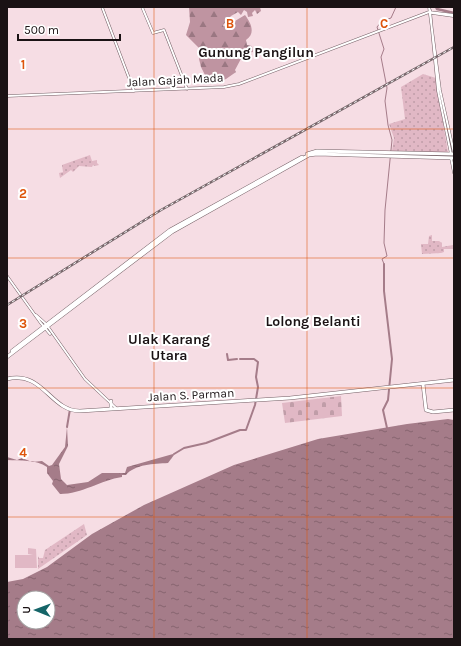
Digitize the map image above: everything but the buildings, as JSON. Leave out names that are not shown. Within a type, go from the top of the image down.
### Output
[{"type":"main road","points":[[102,7],[134,91]]},
{"type":"main road","points":[[142,7],[153,33],[164,30],[187,89]]},
{"type":"main road","points":[[454,16],[429,12],[441,100],[453,154],[454,173]]},
{"type":"main road","name":"Jalan Gajah Mada","points":[[7,96],[219,88],[236,85],[429,12]]},
{"type":"main road","points":[[7,356],[82,297],[172,232],[310,152],[453,154]]},
{"type":"main road","points":[[390,154],[453,159]]},
{"type":"main road","points":[[45,326],[123,267]]},
{"type":"main road","points":[[7,276],[84,378],[111,401],[116,408]]},
{"type":"main road","name":"Jalan S. Parman","points":[[7,378],[23,379],[42,387],[69,410],[111,409],[256,400],[388,388],[454,380]]},
{"type":"main road","points":[[423,384],[425,408],[427,410],[454,409]]},
{"type":"main road","points":[[111,401],[111,409]]},
{"type":"green space","points":[[189,7],[260,7],[261,11],[257,14],[255,10],[252,13],[253,16],[248,17],[247,12],[244,10],[241,15],[238,12],[231,16],[223,25],[224,27],[226,25],[230,28],[231,20],[235,21],[245,15],[252,28],[251,34],[246,40],[247,45],[252,46],[253,52],[248,53],[245,50],[242,52],[243,55],[235,70],[236,72],[226,79],[214,84],[207,79],[201,67],[199,59],[200,49],[186,35],[190,22]]},
{"type":"green space","points":[[423,74],[436,78],[448,153],[392,151],[394,138],[389,124],[405,119],[401,87]]},
{"type":"green space","points":[[90,155],[92,161],[97,160],[99,165],[93,165],[92,167],[79,166],[73,172],[71,170],[60,178],[59,173],[63,172],[62,165]]},
{"type":"green space","points":[[432,235],[432,241],[439,241],[442,243],[442,247],[453,245],[454,249],[444,249],[444,252],[441,253],[422,254],[421,244],[428,244],[429,236]]},
{"type":"green space","points":[[341,396],[342,416],[285,423],[282,403]]},
{"type":"green space","points":[[84,524],[87,535],[38,569],[38,556],[39,558],[43,558],[45,550]]},
{"type":"green space","points":[[28,548],[36,549],[37,568],[15,568],[15,555],[33,555],[28,554]]},
{"type":"water","points":[[448,419],[454,420],[454,639],[7,639],[7,582],[23,579],[47,567],[92,534],[144,505],[234,465],[318,439],[407,424]]},
{"type":"water","points":[[67,427],[68,446],[59,464],[61,479],[67,485],[88,482],[102,473],[125,473],[127,467],[173,454],[174,455],[168,463],[151,464],[140,467],[130,471],[126,475],[122,475],[122,477],[76,492],[60,494],[52,484],[53,481],[47,473],[47,467],[43,464],[34,462],[42,461],[49,466],[52,465],[65,447]]},
{"type":"water","points":[[7,457],[17,460],[22,458],[30,461],[7,460]]},
{"type":"waterway","points":[[384,264],[382,259],[387,256],[384,243],[385,210],[392,140],[388,125],[385,101],[387,88],[381,57],[384,49],[377,27],[382,21],[391,18],[396,7]]},
{"type":"waterway","points":[[436,7],[437,9],[454,13]]},
{"type":"waterway","points":[[384,264],[384,291],[392,359],[388,400],[383,410],[387,428]]},
{"type":"waterway","points":[[227,354],[228,360],[237,359]]},
{"type":"waterway","points":[[174,454],[184,448],[206,443],[240,430],[246,430],[255,405],[258,387],[256,377],[258,362],[254,359],[240,359]]},
{"type":"waterway","points":[[67,427],[70,409]]},
{"type":"railway","points":[[7,305],[161,210],[454,47]]},
{"type":"district","name":"Gunung Pangilun","points":[[256,52]]},
{"type":"district","name":"Lolong Belanti","points":[[313,321]]},
{"type":"district","name":"Ulak Karang Utara","points":[[169,348]]}]
